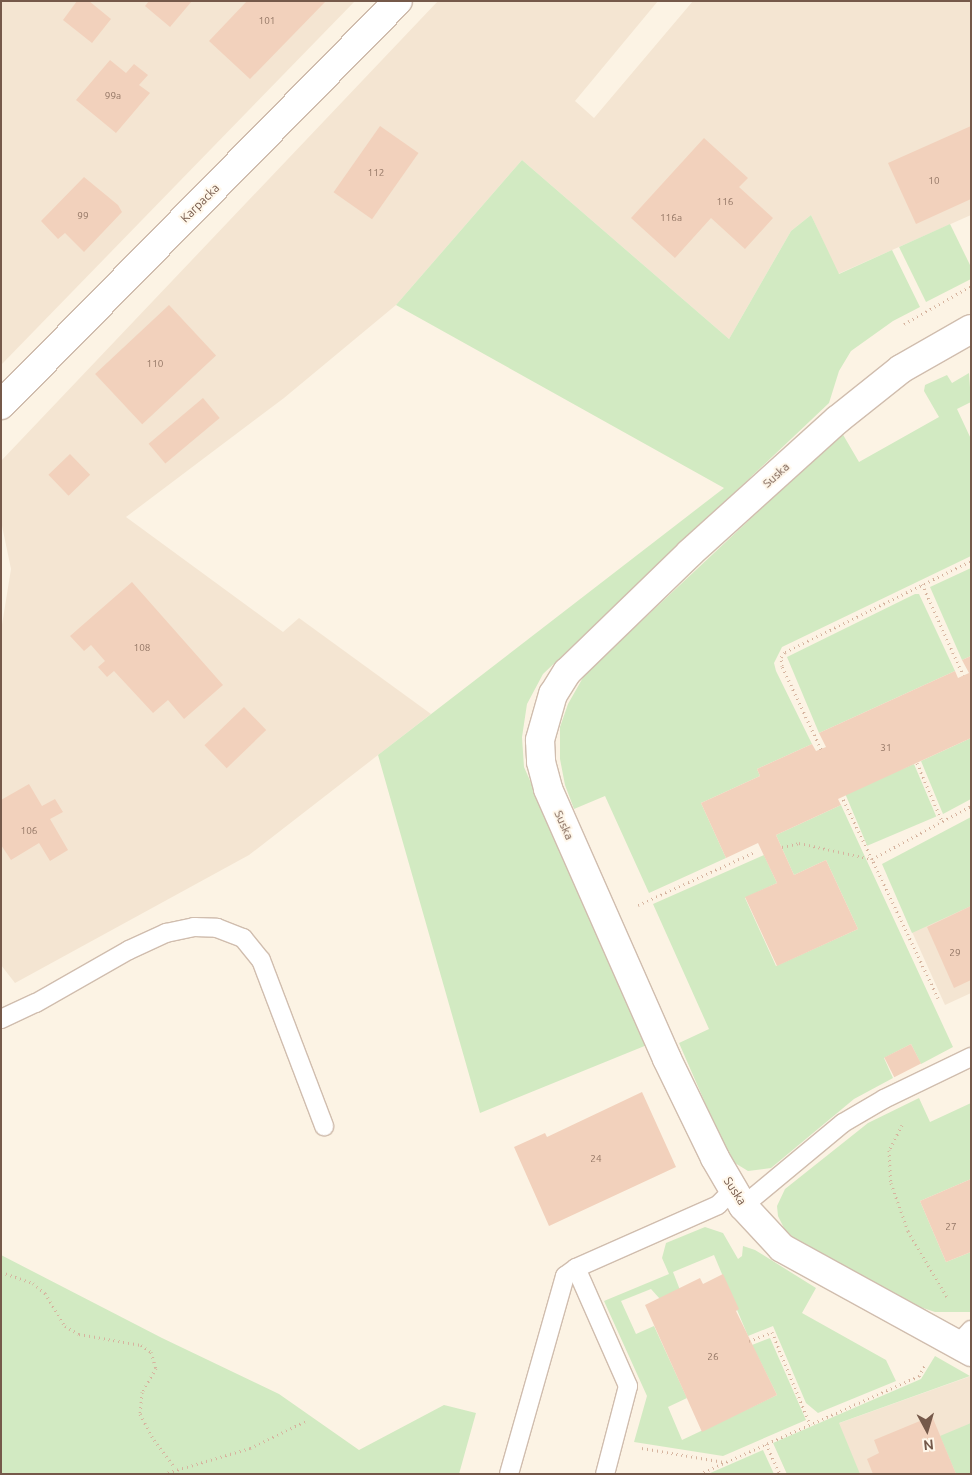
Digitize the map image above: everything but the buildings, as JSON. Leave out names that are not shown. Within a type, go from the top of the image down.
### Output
[{"type":"street","name":"Karpacka","points":[[1,405],[398,1]]},
{"type":"street","name":"Suska","points":[[961,1339],[782,1248],[738,1198],[667,1059],[548,789],[541,762],[540,740],[553,694],[567,672],[690,553],[837,420],[901,369],[971,329]]},
{"type":"lane","points":[[1,1019],[36,1004],[129,950],[166,933],[194,927],[217,928],[243,938],[261,960],[324,1126]]},
{"type":"lane","points":[[509,1474],[565,1276],[576,1268],[718,1205],[738,1198],[843,1123],[912,1085],[971,1057]]},
{"type":"lane","points":[[576,1268],[628,1386],[605,1474]]},
{"type":"path","points":[[821,748],[782,666],[781,657],[785,652],[971,561]]},
{"type":"path","points":[[922,584],[963,675]]},
{"type":"path","points":[[917,763],[942,821]]},
{"type":"path","points":[[842,797],[938,998]]},
{"type":"path","points":[[782,847],[799,843],[872,859],[971,806]]},
{"type":"path","points":[[606,920],[755,852]]},
{"type":"path","points":[[699,1474],[919,1376],[961,1339],[908,1232],[892,1183],[889,1150],[915,1102],[912,1085]]},
{"type":"path","points":[[1,1272],[33,1282],[45,1293],[65,1326],[79,1334],[141,1345],[151,1352],[156,1368],[142,1392],[140,1414],[154,1440],[175,1468]]},
{"type":"path","points":[[749,1341],[772,1332],[810,1424]]},
{"type":"path","points":[[163,1474],[175,1468],[250,1448],[308,1420]]},
{"type":"path","points":[[613,1442],[725,1462]]},
{"type":"path","points":[[766,1444],[780,1474]]},
{"type":"shaded area","points":[[1,1],[355,1],[1,365]]},
{"type":"shaded area","points":[[438,1],[658,1],[575,101],[594,118],[693,1],[971,1],[971,215],[838,274],[811,215],[791,231],[729,339],[522,160],[396,305],[284,398],[126,517],[283,632],[299,618],[431,714],[249,855],[15,983],[1,965],[1,631],[11,569],[1,521],[1,461]]},
{"type":"shaded area","points":[[971,883],[971,993],[945,1005],[904,914]]},
{"type":"shaded area","points":[[971,1376],[971,1474],[787,1474],[775,1446]]},
{"type":"green space","points":[[522,160],[729,339],[791,231],[811,215],[839,274],[892,250],[920,307],[893,321],[851,351],[839,371],[829,403],[543,674],[527,704],[522,737],[524,767],[647,1045],[480,1113],[378,755],[724,488],[396,305]]},
{"type":"green space","points":[[950,224],[971,267],[971,279],[926,302],[899,247]]},
{"type":"green space","points":[[969,373],[971,402],[957,409],[971,439],[971,556],[782,647],[774,663],[776,671],[812,744],[757,769],[760,776],[701,803],[726,858],[649,893],[605,796],[574,809],[565,785],[560,759],[560,727],[568,704],[585,674],[842,433],[859,462],[939,417],[924,391],[925,385],[947,375],[952,383]]},
{"type":"green space","points":[[971,568],[971,656],[962,660],[930,587]]},
{"type":"green space","points":[[915,594],[919,594],[955,671],[819,733],[787,657]]},
{"type":"green space","points":[[971,738],[971,799],[943,814],[921,761]]},
{"type":"green space","points":[[914,764],[936,816],[867,846],[845,793]]},
{"type":"green space","points":[[841,805],[953,1047],[921,1064],[911,1044],[884,1058],[893,1078],[854,1099],[771,1168],[748,1171],[730,1160],[679,1043],[709,1029],[653,904],[764,855],[777,883],[745,898],[776,966],[858,929],[826,860],[794,875],[776,835]]},
{"type":"green space","points":[[971,817],[971,906],[912,933],[882,864]]},
{"type":"green space","points":[[919,1098],[930,1122],[971,1103],[971,1179],[920,1201],[946,1262],[971,1252],[971,1312],[935,1312],[914,1305],[794,1238],[785,1230],[778,1216],[777,1206],[785,1189],[868,1123]]},
{"type":"green space","points":[[705,1227],[723,1233],[738,1259],[742,1256],[743,1246],[755,1250],[816,1288],[802,1313],[886,1360],[896,1381],[818,1413],[806,1403],[773,1326],[748,1336],[714,1255],[673,1272],[680,1290],[660,1299],[651,1289],[621,1301],[636,1334],[654,1326],[687,1398],[668,1407],[682,1440],[777,1395],[752,1345],[770,1338],[806,1420],[723,1456],[634,1442],[647,1396],[604,1301],[669,1274],[662,1258],[666,1243]]},
{"type":"green space","points":[[1,1255],[162,1338],[279,1394],[359,1450],[444,1405],[476,1413],[459,1474],[1,1474]]},
{"type":"green space","points":[[935,1356],[970,1376],[839,1423],[860,1474],[787,1474],[773,1443],[921,1379]]},
{"type":"green space","points":[[971,1423],[971,1474],[956,1474],[940,1436]]},
{"type":"green space","points":[[763,1450],[774,1474],[708,1474]]}]
